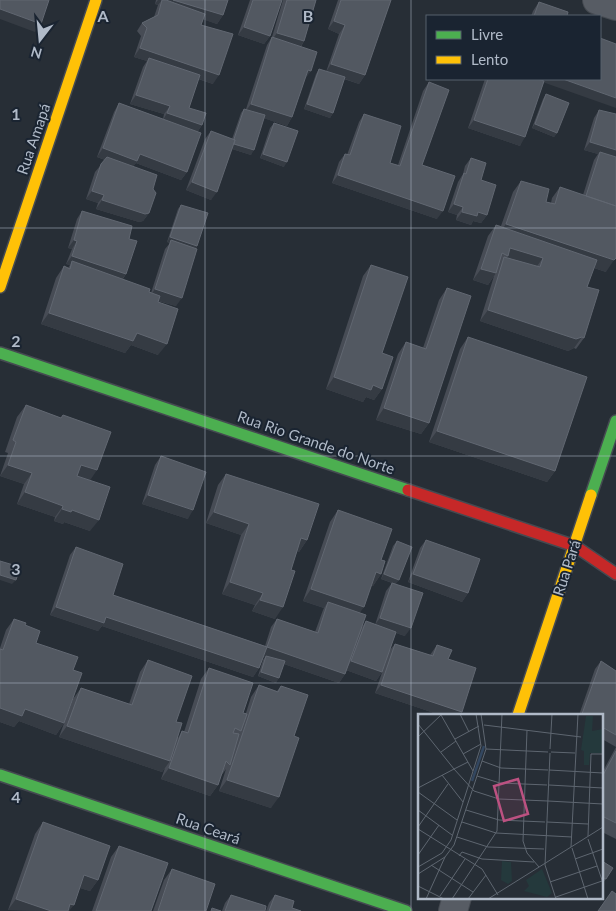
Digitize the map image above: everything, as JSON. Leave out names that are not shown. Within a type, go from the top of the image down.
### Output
[{"type":"street","name":"Rua Amapá","points":[[0,287],[96,0]]},
{"type":"street","points":[[597,0],[616,6]]},
{"type":"street","name":"Rua Rio Grande do Norte","points":[[0,353],[574,546],[616,574]]},
{"type":"street","name":"Rua Pará","points":[[518,714],[616,421]]},
{"type":"street","name":"Rua Ceará","points":[[0,774],[406,911]]},
{"type":"street","points":[[453,911],[458,898]]},
{"type":"building","points":[[0,0],[49,0],[41,24],[0,9]]},
{"type":"building","points":[[162,0],[205,14],[201,25],[233,34],[219,75],[140,48],[147,28],[142,23],[158,15]]},
{"type":"building","points":[[173,0],[228,0],[223,15]]},
{"type":"building","points":[[253,0],[282,0],[270,36],[244,27]]},
{"type":"building","points":[[287,0],[316,0],[304,41],[277,33]]},
{"type":"building","points":[[341,0],[391,0],[365,75],[331,64],[345,25],[334,21]]},
{"type":"building","points":[[539,2],[568,12],[567,15],[534,15]]},
{"type":"building","points":[[272,37],[317,52],[311,71],[308,70],[292,117],[251,104]]},
{"type":"building","points":[[601,38],[616,44],[616,98],[566,80],[601,80]]},
{"type":"building","points":[[149,58],[200,75],[189,108],[206,113],[202,125],[167,113],[170,106],[136,95]]},
{"type":"building","points":[[319,69],[345,77],[333,113],[307,104]]},
{"type":"building","points":[[488,80],[544,81],[525,137],[474,120]]},
{"type":"building","points":[[429,82],[449,90],[422,165],[455,176],[443,211],[338,175],[345,154],[350,155],[364,114],[401,126],[390,163],[400,166]]},
{"type":"building","points":[[546,94],[569,103],[557,133],[535,124]]},
{"type":"building","points":[[119,103],[201,133],[187,172],[140,154],[137,161],[103,148]]},
{"type":"building","points":[[244,109],[265,115],[254,150],[234,144]]},
{"type":"building","points":[[599,110],[616,114],[616,150],[590,142]]},
{"type":"building","points":[[274,123],[298,131],[287,162],[263,154]]},
{"type":"building","points":[[211,131],[235,140],[217,192],[192,182]]},
{"type":"building","points":[[600,152],[616,157],[616,206],[586,196]]},
{"type":"building","points":[[107,157],[157,175],[153,189],[156,193],[149,213],[145,214],[102,200],[104,195],[92,191],[101,164]]},
{"type":"building","points":[[471,158],[486,163],[481,180],[496,185],[487,215],[478,212],[477,216],[462,212],[463,207],[454,204]]},
{"type":"building","points":[[521,181],[549,189],[546,202],[555,204],[560,187],[616,206],[616,258],[614,260],[506,224]]},
{"type":"building","points":[[181,205],[208,213],[197,246],[170,237]]},
{"type":"building","points":[[82,211],[132,226],[129,239],[137,241],[126,274],[72,256],[77,241],[74,240]]},
{"type":"building","points":[[496,225],[597,260],[587,287],[599,290],[584,338],[576,339],[488,310],[504,257],[540,267],[543,258],[510,248],[508,256],[502,253],[496,273],[481,269]]},
{"type":"building","points":[[171,240],[197,249],[182,298],[155,289]]},
{"type":"building","points":[[72,261],[150,289],[149,292],[160,296],[158,302],[178,309],[167,344],[137,333],[133,341],[49,313],[64,266],[70,269]]},
{"type":"building","points":[[371,265],[408,277],[382,353],[393,357],[382,389],[373,385],[371,390],[334,377]]},
{"type":"building","points":[[447,288],[471,296],[429,423],[384,408],[406,342],[426,349]]},
{"type":"building","points":[[468,337],[587,377],[555,471],[437,431]]},
{"type":"building","points":[[26,405],[61,418],[63,415],[111,432],[97,470],[81,465],[77,476],[110,487],[99,520],[72,510],[71,512],[62,509],[63,506],[25,492],[32,473],[8,465],[16,442],[13,440]]},
{"type":"building","points":[[161,456],[206,472],[193,510],[148,495]]},
{"type":"building","points":[[226,474],[319,504],[307,540],[301,538],[291,570],[295,571],[283,607],[260,600],[263,593],[230,582],[249,524],[214,512]]},
{"type":"building","points":[[338,510],[392,529],[381,560],[385,561],[381,574],[376,572],[364,607],[311,589]]},
{"type":"building","points":[[426,540],[480,559],[468,593],[413,574]]},
{"type":"building","points":[[397,541],[412,547],[399,580],[384,574]]},
{"type":"building","points":[[76,547],[123,564],[113,595],[267,647],[259,668],[106,617],[104,623],[56,607]]},
{"type":"building","points":[[0,561],[20,567],[16,580],[0,575]]},
{"type":"building","points":[[392,583],[423,593],[411,628],[380,618]]},
{"type":"building","points":[[328,602],[366,615],[345,674],[267,647],[277,619],[318,633]]},
{"type":"building","points":[[14,619],[40,631],[36,643],[78,657],[73,670],[82,673],[64,723],[25,709],[22,716],[0,708],[0,649],[3,650]]},
{"type":"building","points":[[366,621],[396,632],[382,672],[351,661]]},
{"type":"building","points":[[395,644],[433,656],[437,645],[452,650],[448,659],[476,668],[462,712],[381,685]]},
{"type":"building","points":[[266,656],[285,661],[279,678],[261,672]]},
{"type":"building","points":[[148,660],[192,676],[176,722],[182,723],[170,761],[67,726],[81,688],[132,705]]},
{"type":"building","points":[[601,661],[616,671],[616,735],[604,728],[604,714],[582,714]]},
{"type":"building","points":[[209,668],[253,683],[243,713],[247,714],[241,731],[235,728],[233,733],[239,734],[230,765],[226,761],[218,785],[169,768],[182,731],[188,733]]},
{"type":"building","points":[[259,685],[278,692],[281,686],[308,695],[294,736],[299,738],[279,797],[227,780]]},
{"type":"building","points":[[616,751],[616,823],[604,817],[604,773]]},
{"type":"building","points":[[43,822],[110,846],[98,880],[84,875],[74,905],[70,904],[68,911],[51,911],[16,899]]},
{"type":"building","points":[[119,846],[168,863],[151,911],[96,911]]},
{"type":"building","points":[[604,862],[613,868],[606,879],[604,878]]},
{"type":"building","points":[[172,869],[215,884],[206,911],[158,911]]},
{"type":"building","points":[[612,891],[616,894],[616,911],[598,911]]},
{"type":"building","points":[[231,895],[266,906],[265,911],[225,911]]},
{"type":"building","points":[[275,895],[294,901],[292,908],[301,911],[269,911]]},
{"type":"traffic: fast","points":[[0,353],[408,490]]},
{"type":"traffic: fast","points":[[591,495],[616,421]]},
{"type":"traffic: fast","points":[[0,775],[406,911]]},
{"type":"traffic: slow","points":[[0,287],[96,0]]},
{"type":"traffic: slow","points":[[518,714],[591,495]]},
{"type":"traffic: jam","points":[[408,490],[575,546],[616,574]]}]
